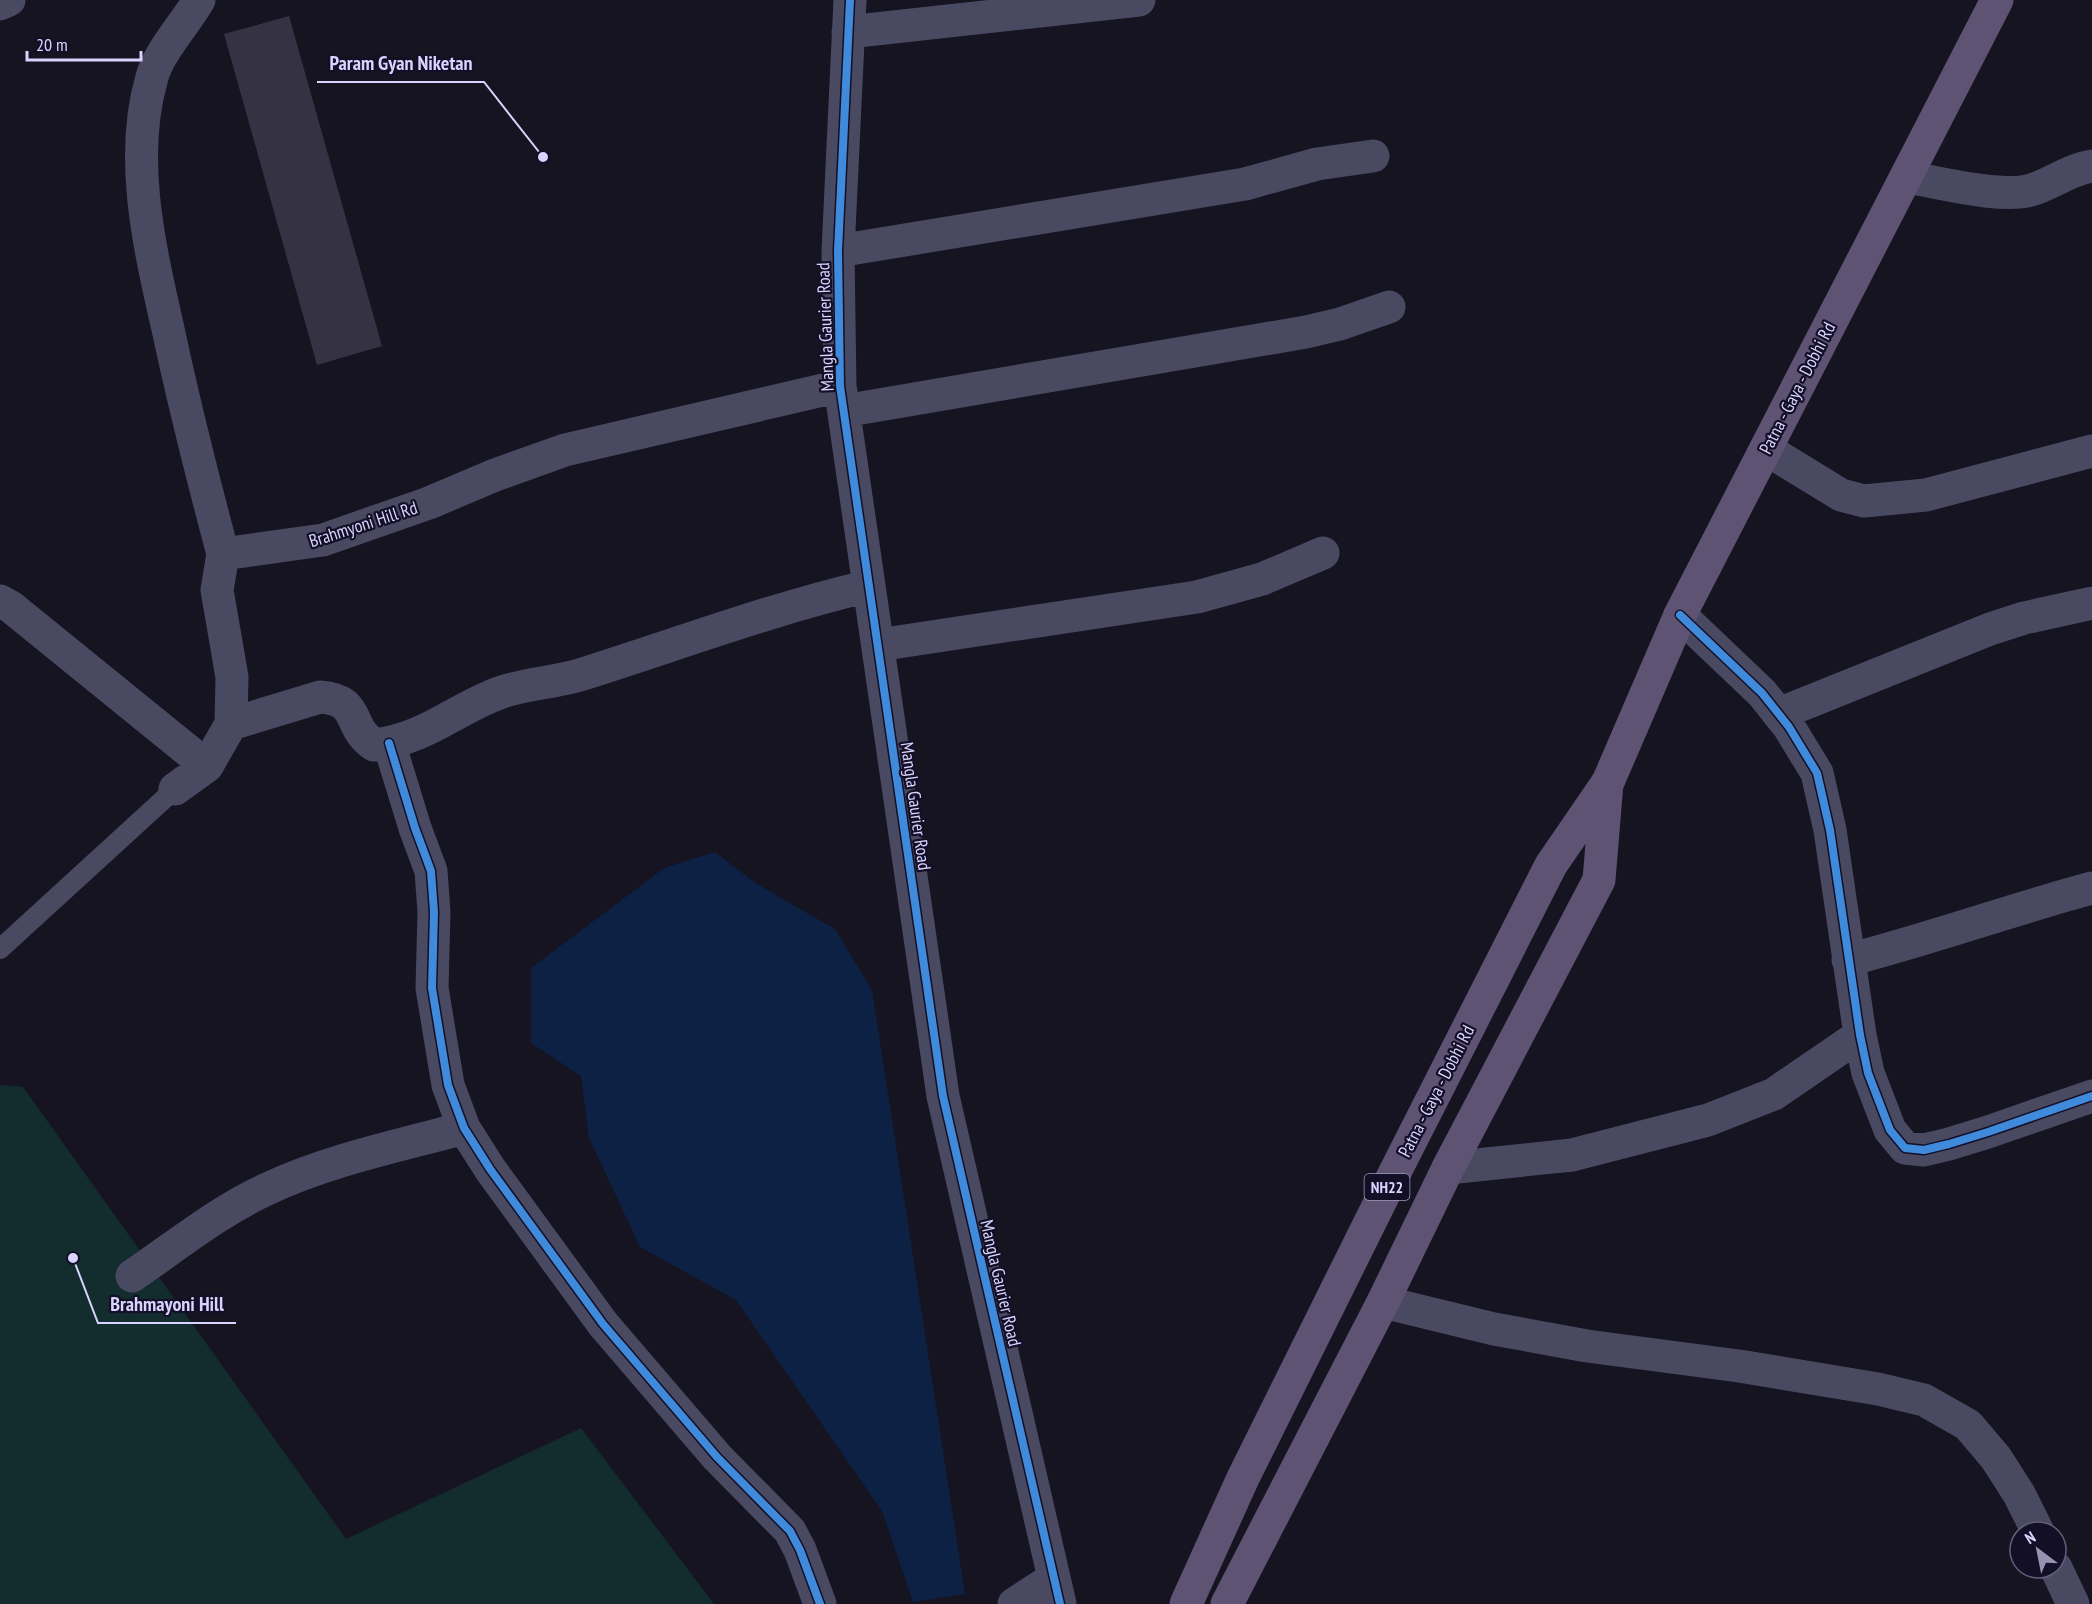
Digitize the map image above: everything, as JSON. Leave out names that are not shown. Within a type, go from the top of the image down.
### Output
[{"type":"main road","name":"Patna - Gaya - Dobhi Rd","points":[[1186,1604],[1258,1447],[1394,1174],[1551,865],[1608,782],[1680,615],[1998,0]]},
{"type":"main road","name":"Patna - Gaya - Dobhi Rd","points":[[1227,1604],[1383,1302],[1448,1168],[1599,880],[1608,782]]},
{"type":"street","points":[[0,4],[9,0]]},
{"type":"street","points":[[175,789],[207,766],[231,724],[232,677],[217,590],[223,554],[189,425],[150,248],[142,158],[145,114],[152,76],[167,47],[187,21],[199,0]]},
{"type":"street","name":"Mangla Gaurier Road","points":[[850,0],[838,251],[842,399],[943,1096],[1057,1591]]},
{"type":"street","points":[[848,33],[1139,0]]},
{"type":"street","points":[[838,251],[1245,184],[1317,164],[1372,156]]},
{"type":"street","points":[[1906,177],[2009,194],[2032,190],[2056,178],[2092,166]]},
{"type":"street","name":"Brahmyoni Hill Rd","points":[[223,554],[323,540],[429,503],[495,475],[565,450],[842,399],[1306,332],[1340,324],[1389,307]]},
{"type":"street","points":[[1766,449],[1841,495],[1864,501],[1926,495],[2092,451]]},
{"type":"street","points":[[878,645],[1197,597],[1262,579],[1323,553]]},
{"type":"street","points":[[231,724],[320,697],[334,699],[345,704],[365,739],[374,745],[389,743],[410,738],[497,694],[526,685],[574,677],[761,614],[869,586]]},
{"type":"street","points":[[0,601],[11,607],[207,766]]},
{"type":"street","points":[[1779,714],[1990,629],[2024,618],[2092,603]]},
{"type":"street","points":[[1680,615],[1762,693],[1789,727],[1816,773],[1830,830],[1860,1035],[1869,1073],[1890,1130],[1905,1148],[1924,1150],[1949,1144],[2092,1096]]},
{"type":"street","points":[[389,743],[430,871],[434,912],[432,988],[448,1085],[464,1128],[490,1169],[603,1324],[717,1457],[789,1531],[800,1550],[820,1604]]},
{"type":"street","points":[[1848,960],[1914,943],[1953,928],[2092,888]]},
{"type":"street","points":[[1448,1168],[1572,1155],[1708,1120],[1774,1094],[1860,1035]]},
{"type":"street","points":[[132,1275],[220,1216],[266,1190],[339,1163],[464,1128]]},
{"type":"street","points":[[1383,1302],[1506,1331],[1587,1346],[1773,1371],[1878,1389],[1924,1400],[1968,1425],[1996,1458],[2019,1494],[2032,1520]]},
{"type":"street","points":[[2062,1580],[2073,1604]]},
{"type":"street","points":[[1014,1604],[1057,1591]]},
{"type":"lane","points":[[0,949],[175,789]]},
{"type":"green space","points":[[0,1085],[23,1087],[346,1539],[581,1428],[714,1604],[0,1604]]},
{"type":"water","points":[[715,852],[757,884],[835,929],[872,990],[965,1594],[913,1602],[882,1511],[736,1300],[640,1247],[589,1138],[581,1076],[531,1043],[531,968],[664,868]]},
{"type":"building","points":[[289,16],[382,346],[317,365],[224,34]]},
{"type":"cycle path","points":[[850,0],[838,251],[840,386],[943,1096],[1060,1604]]},
{"type":"cycle path","points":[[1680,615],[1762,693],[1789,727],[1817,773],[1830,830],[1860,1035],[1868,1073],[1890,1130],[1905,1148],[1924,1150],[1949,1144],[2092,1096]]},
{"type":"cycle path","points":[[389,743],[431,871],[434,912],[432,988],[448,1085],[464,1128],[490,1169],[603,1324],[717,1457],[790,1531],[800,1550],[820,1604]]},
{"type":"place","name":"Param Gyan Niketan","points":[[543,157]]},
{"type":"place","name":"Brahmayoni Hill","points":[[73,1258]]}]
